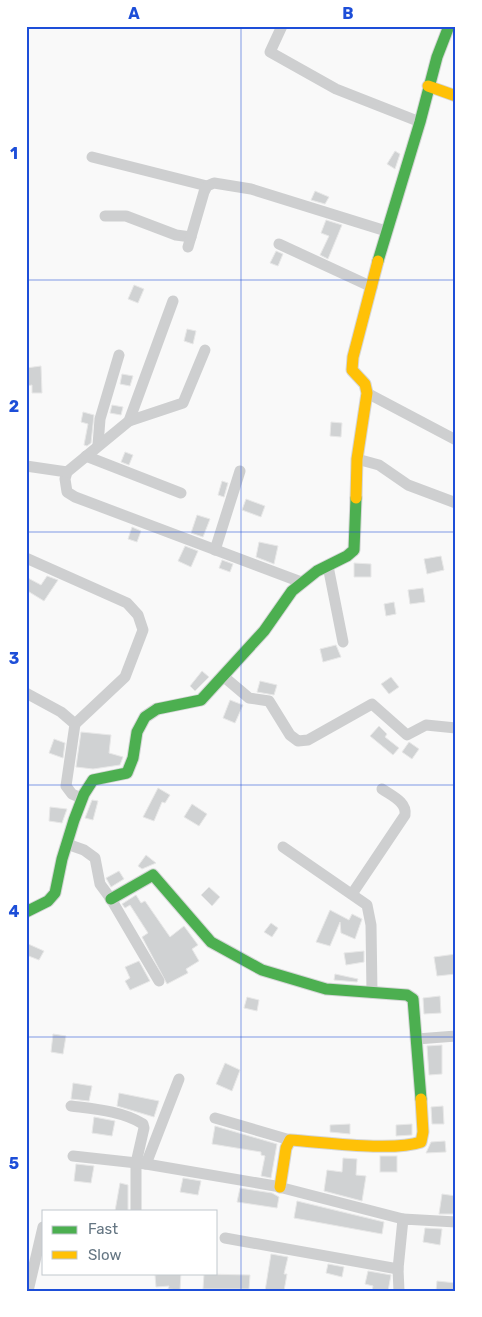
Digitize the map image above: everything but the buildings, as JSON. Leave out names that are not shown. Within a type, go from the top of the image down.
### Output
[{"type":"street","points":[[282,26],[270,52],[336,89],[420,122]]},
{"type":"street","points":[[26,912],[48,901],[55,894],[67,844],[81,798],[88,784],[94,780],[127,773],[134,759],[137,732],[141,721],[149,712],[192,704],[200,700],[264,631],[292,590],[301,582],[354,550],[357,459],[366,411],[367,393],[365,384],[352,370],[353,357],[386,231],[420,122],[428,86],[449,26]]},
{"type":"street","points":[[428,86],[456,96]]},
{"type":"street","points":[[92,157],[207,186],[223,184],[251,189],[386,231]]},
{"type":"street","points":[[105,216],[126,216],[190,242],[207,186]]},
{"type":"street","points":[[279,244],[372,287]]},
{"type":"street","points":[[129,421],[173,301]]},
{"type":"street","points":[[205,350],[183,403],[129,421],[67,472],[65,479],[67,492],[75,497],[301,582]]},
{"type":"street","points":[[98,445],[100,419],[119,355]]},
{"type":"street","points":[[367,393],[456,440]]},
{"type":"street","points":[[86,456],[181,493]]},
{"type":"street","points":[[357,459],[379,465],[408,485],[456,502]]},
{"type":"street","points":[[26,466],[67,472]]},
{"type":"street","points":[[215,550],[240,471]]},
{"type":"street","points":[[26,558],[127,603],[133,607],[142,622],[142,638],[125,677],[76,724],[66,786],[72,794],[81,798]]},
{"type":"street","points":[[328,566],[342,642]]},
{"type":"street","points":[[224,676],[249,698],[269,701],[290,734],[298,741],[308,740],[372,704],[407,735],[426,725],[456,728]]},
{"type":"street","points":[[26,693],[61,712],[76,724]]},
{"type":"street","points":[[352,894],[404,815],[406,809],[404,804],[382,789]]},
{"type":"street","points":[[67,844],[92,855],[100,884],[111,899],[158,981]]},
{"type":"street","points":[[283,847],[367,905],[370,913],[372,993]]},
{"type":"street","points":[[111,899],[139,881],[153,875],[174,897],[202,934],[227,952],[262,970],[302,983],[339,991],[410,996],[414,1005],[423,1132],[421,1142],[410,1146],[385,1146],[290,1140],[215,1118]]},
{"type":"street","points":[[416,1039],[456,1036]]},
{"type":"street","points":[[141,1164],[179,1079]]},
{"type":"street","points":[[71,1106],[128,1117],[142,1124],[144,1128],[136,1210]]},
{"type":"street","points":[[280,1187],[286,1148],[290,1140]]},
{"type":"street","points":[[72,1156],[141,1164],[280,1187],[403,1219],[456,1222]]},
{"type":"street","points":[[399,1291],[398,1269],[403,1219]]},
{"type":"street","points":[[28,1291],[42,1231]]},
{"type":"street","points":[[225,1238],[398,1269]]},
{"type":"traffic: fast","points":[[378,261],[420,122],[437,57],[449,26]]},
{"type":"traffic: fast","points":[[26,912],[48,901],[55,893],[62,859],[84,794],[93,780],[127,773],[133,758],[137,732],[145,717],[157,709],[201,700],[264,631],[292,591],[317,571],[347,556],[354,550],[356,498]]},
{"type":"traffic: fast","points":[[111,899],[153,875],[211,942],[262,970],[326,989],[407,995],[413,999],[421,1099]]},
{"type":"traffic: slow","points":[[428,86],[456,96]]},
{"type":"traffic: slow","points":[[356,498],[357,459],[367,393],[365,384],[352,370],[353,357],[378,261]]},
{"type":"traffic: slow","points":[[280,1187],[286,1148],[290,1140],[376,1146],[408,1145],[421,1142],[423,1132],[421,1099]]}]
